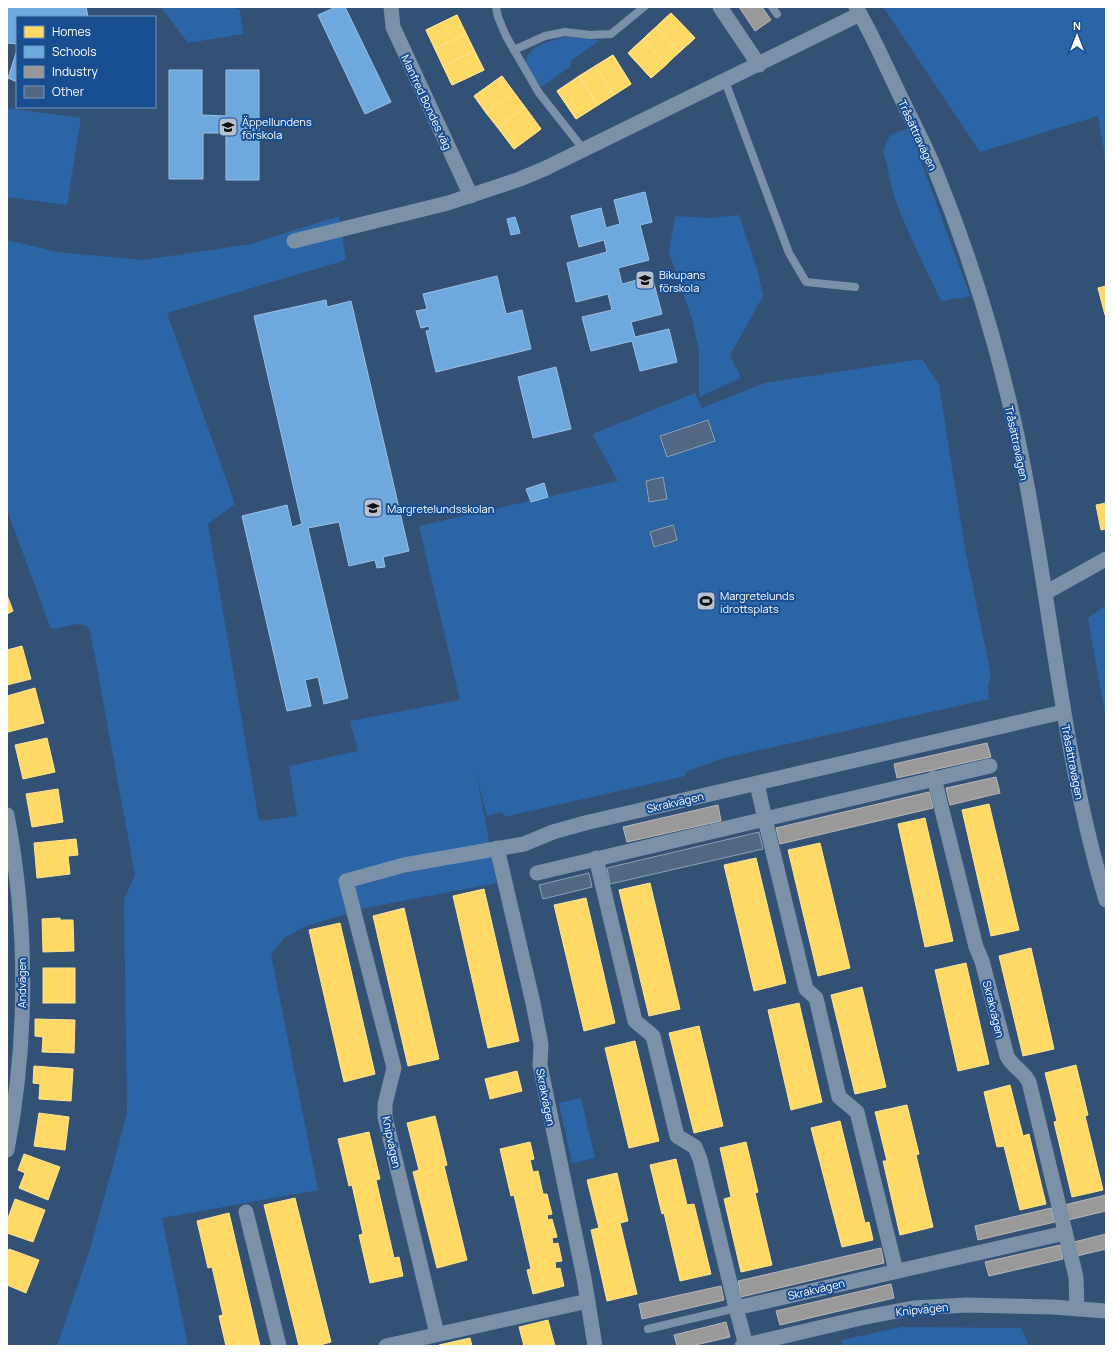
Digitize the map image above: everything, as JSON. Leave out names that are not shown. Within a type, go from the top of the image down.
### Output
[{"type":"street","name":"Manfred Bondes väg","points":[[391,7],[393,27],[471,196]]},
{"type":"street","points":[[720,7],[759,65]]},
{"type":"street","points":[[294,241],[471,196],[520,179],[584,150],[759,65],[858,10]]},
{"type":"street","name":"Tråsättravägen","points":[[858,10],[935,170],[970,264],[998,353],[1021,455],[1045,593],[1063,712],[1078,792],[1106,900]]},
{"type":"street","points":[[1045,593],[1106,559]]},
{"type":"street","name":"Skrakvägen","points":[[346,881],[404,865],[524,844],[553,832],[585,823],[1063,712]]},
{"type":"street","points":[[537,873],[990,766]]},
{"type":"street","name":"Skrakvägen","points":[[934,778],[976,947],[982,960],[1007,1056],[1011,1064],[1023,1071],[1029,1082],[1076,1277],[1077,1309]]},
{"type":"street","points":[[757,784],[806,989],[816,998],[839,1097],[857,1112],[896,1271]]},
{"type":"street","name":"Andvägen","points":[[7,815],[18,895],[23,985],[17,1085],[7,1150]]},
{"type":"street","name":"Skrakvägen","points":[[497,848],[541,1044],[540,1065],[588,1301],[595,1346]]},
{"type":"street","points":[[596,858],[635,1021],[653,1036],[677,1136],[695,1147],[700,1159],[744,1346]]},
{"type":"street","name":"Knipvägen","points":[[346,881],[394,1068],[385,1104],[385,1117],[437,1334]]},
{"type":"street","points":[[246,1212],[279,1346]]},
{"type":"street","name":"Skrakvägen","points":[[736,1308],[1065,1233]]},
{"type":"street","points":[[386,1346],[417,1343],[437,1334],[588,1301]]},
{"type":"street","name":"Knipvägen","points":[[744,1346],[861,1318],[913,1308],[967,1305],[1106,1311]]},
{"type":"lane","points":[[496,7],[498,17],[506,36],[539,93],[584,150]]},
{"type":"lane","points":[[514,50],[545,36],[565,32],[590,35],[610,34],[644,7]]},
{"type":"lane","points":[[772,7],[777,14]]},
{"type":"lane","points":[[725,81],[789,254],[806,282],[855,287]]},
{"type":"lane","points":[[648,1329],[736,1308]]},
{"type":"shaded area","points":[[161,7],[232,7],[240,10],[243,34],[188,43]]},
{"type":"shaded area","points":[[883,7],[1106,7],[1106,163],[1098,116],[980,152]]},
{"type":"shaded area","points":[[566,37],[600,40],[572,60],[571,66],[541,87],[528,69],[526,59],[529,53],[540,45]]},
{"type":"shaded area","points":[[7,108],[81,118],[67,205],[7,197]]},
{"type":"shaded area","points":[[909,128],[970,296],[941,301],[911,238],[895,199],[883,151],[890,135]]},
{"type":"shaded area","points":[[739,215],[758,272],[763,296],[730,355],[741,378],[699,397],[699,351],[692,319],[669,252],[675,216],[710,218]]},
{"type":"shaded area","points":[[339,216],[346,260],[167,313],[235,504],[208,524],[259,821],[297,816],[289,766],[358,751],[350,721],[460,700],[419,526],[618,481],[592,434],[695,393],[702,408],[764,383],[922,359],[939,385],[965,549],[991,675],[988,687],[989,699],[724,758],[685,772],[685,776],[504,817],[503,812],[487,816],[476,772],[497,883],[370,907],[306,926],[284,938],[271,955],[318,1190],[162,1218],[188,1346],[57,1346],[90,1249],[127,1114],[124,899],[135,875],[90,630],[87,626],[78,624],[51,629],[7,510],[7,240],[57,252],[143,260],[251,244]]},
{"type":"shaded area","points":[[1106,605],[1106,720],[1088,618]]},
{"type":"shaded area","points":[[581,1098],[595,1158],[572,1163],[559,1103]]},
{"type":"shaded area","points":[[902,1327],[1021,1328],[1029,1346],[843,1346],[842,1340]]},
{"type":"building: Homes","points":[[671,13],[695,38],[651,78],[628,53]]},
{"type":"building: Homes","points":[[671,13],[695,38],[679,52],[656,27]]},
{"type":"building: Homes","points":[[457,15],[484,70],[452,85],[426,30]]},
{"type":"building: Homes","points":[[457,15],[466,34],[435,49],[426,30]]},
{"type":"building: Homes","points":[[656,27],[679,52],[666,65],[643,39]]},
{"type":"building: Homes","points":[[466,34],[474,51],[443,66],[435,49]]},
{"type":"building: Homes","points":[[643,39],[666,65],[651,78],[628,53]]},
{"type":"building: Homes","points":[[474,51],[484,70],[452,85],[443,66]]},
{"type":"building: Homes","points":[[613,55],[631,84],[576,119],[557,91]]},
{"type":"building: Homes","points":[[613,55],[631,84],[614,95],[595,66]]},
{"type":"building: Homes","points":[[595,66],[614,95],[598,105],[579,76]]},
{"type":"building: Homes","points":[[502,76],[514,93],[486,113],[474,96]]},
{"type":"building: Homes","points":[[502,76],[541,129],[514,149],[474,96]]},
{"type":"building: Homes","points":[[579,76],[598,105],[576,119],[557,91]]},
{"type":"building: Homes","points":[[514,93],[525,107],[498,128],[486,113]]},
{"type":"building: Homes","points":[[525,107],[541,129],[514,149],[498,128]]},
{"type":"building: Homes","points":[[1106,286],[1106,315],[1105,315],[1098,288]]},
{"type":"building: Homes","points":[[1106,503],[1106,529],[1101,530],[1096,505]]},
{"type":"building: Homes","points":[[7,595],[13,611],[7,614]]},
{"type":"building: Homes","points":[[22,646],[31,679],[7,685],[7,650]]},
{"type":"building: Homes","points":[[35,688],[44,723],[8,732],[7,696]]},
{"type":"building: Homes","points":[[47,738],[55,772],[23,779],[15,745]]},
{"type":"building: Homes","points":[[58,789],[63,822],[32,827],[26,794]]},
{"type":"building: Homes","points":[[989,804],[1019,930],[991,936],[962,810]]},
{"type":"building: Homes","points":[[925,818],[953,941],[925,947],[898,824]]},
{"type":"building: Homes","points":[[76,839],[78,855],[68,856],[70,874],[37,878],[34,843]]},
{"type":"building: Homes","points":[[820,843],[850,968],[818,976],[788,850]]},
{"type":"building: Homes","points":[[756,858],[786,983],[754,991],[724,865]]},
{"type":"building: Homes","points":[[650,883],[680,1009],[649,1016],[619,890]]},
{"type":"building: Homes","points":[[484,889],[519,1041],[488,1048],[453,896]]},
{"type":"building: Homes","points":[[586,898],[615,1023],[584,1031],[554,905]]},
{"type":"building: Homes","points":[[404,908],[439,1059],[408,1066],[373,916]]},
{"type":"building: Homes","points":[[60,918],[60,920],[73,920],[74,951],[43,952],[42,919]]},
{"type":"building: Homes","points":[[340,923],[375,1074],[344,1082],[309,930]]},
{"type":"building: Homes","points":[[1031,948],[1054,1049],[1023,1056],[999,956]]},
{"type":"building: Homes","points":[[966,963],[989,1064],[958,1071],[935,970]]},
{"type":"building: Homes","points":[[43,968],[75,968],[75,1003],[43,1003]]},
{"type":"building: Homes","points":[[862,987],[886,1087],[855,1094],[831,995]]},
{"type":"building: Homes","points":[[799,1003],[822,1102],[791,1110],[768,1010]]},
{"type":"building: Homes","points":[[35,1019],[75,1020],[74,1053],[42,1052],[43,1037],[35,1036]]},
{"type":"building: Homes","points":[[699,1026],[723,1126],[694,1133],[669,1033]]},
{"type":"building: Homes","points":[[635,1041],[659,1141],[629,1148],[605,1048]]},
{"type":"building: Homes","points":[[1076,1065],[1088,1115],[1085,1116],[1103,1190],[1072,1197],[1054,1122],[1057,1121],[1045,1073]]},
{"type":"building: Homes","points":[[34,1066],[73,1069],[71,1101],[39,1099],[40,1084],[33,1083]]},
{"type":"building: Homes","points":[[517,1071],[522,1091],[490,1099],[485,1079]]},
{"type":"building: Homes","points":[[1010,1085],[1023,1136],[1029,1134],[1046,1204],[1020,1210],[1004,1146],[997,1147],[984,1092]]},
{"type":"building: Homes","points":[[907,1105],[919,1154],[916,1155],[933,1227],[900,1235],[883,1161],[887,1161],[875,1112]]},
{"type":"building: Homes","points":[[39,1113],[69,1117],[65,1150],[34,1146]]},
{"type":"building: Homes","points":[[435,1116],[447,1165],[444,1166],[467,1260],[437,1268],[413,1172],[419,1170],[407,1123]]},
{"type":"building: Homes","points":[[840,1121],[865,1223],[869,1222],[873,1240],[842,1247],[811,1128]]},
{"type":"building: Homes","points":[[369,1132],[380,1179],[376,1180],[394,1258],[399,1257],[403,1276],[370,1283],[359,1235],[363,1234],[352,1185],[349,1186],[338,1139]]},
{"type":"building: Homes","points":[[530,1142],[534,1159],[530,1160],[533,1172],[538,1171],[543,1194],[547,1194],[552,1214],[547,1215],[548,1220],[552,1219],[557,1237],[552,1238],[553,1244],[558,1243],[562,1261],[555,1262],[556,1269],[560,1268],[564,1286],[533,1294],[527,1270],[531,1269],[514,1195],[511,1196],[500,1149]]},
{"type":"building: Homes","points":[[746,1142],[758,1192],[755,1193],[772,1265],[741,1272],[724,1199],[731,1197],[720,1148]]},
{"type":"building: Homes","points":[[24,1154],[60,1167],[48,1200],[19,1188],[25,1173],[18,1170]]},
{"type":"building: Homes","points":[[676,1159],[687,1205],[694,1204],[711,1274],[680,1281],[664,1213],[662,1214],[650,1165]]},
{"type":"building: Homes","points":[[617,1173],[628,1221],[620,1223],[637,1294],[607,1301],[591,1230],[599,1228],[587,1180]]},
{"type":"building: Homes","points":[[295,1198],[331,1342],[317,1346],[299,1346],[264,1205]]},
{"type":"building: Homes","points":[[15,1199],[45,1210],[33,1242],[7,1233],[7,1221]]},
{"type":"building: Homes","points":[[229,1213],[260,1346],[226,1346],[219,1316],[223,1315],[212,1267],[208,1268],[197,1221]]},
{"type":"building: Homes","points":[[9,1249],[39,1260],[26,1293],[7,1285],[7,1255]]},
{"type":"building: Homes","points":[[548,1320],[555,1346],[524,1346],[519,1327]]},
{"type":"building: Homes","points":[[470,1338],[472,1346],[439,1345]]},
{"type":"building: Schools","points":[[7,7],[86,7],[88,16],[16,16],[16,44],[7,43]]},
{"type":"building: Schools","points":[[336,7],[345,7],[391,102],[365,114],[318,15]]},
{"type":"building: Schools","points":[[16,53],[16,82],[8,78]]},
{"type":"building: Schools","points":[[169,70],[202,70],[202,115],[226,116],[226,70],[259,70],[259,180],[226,180],[226,133],[203,133],[203,179],[169,179]]},
{"type":"building: Schools","points":[[645,192],[652,222],[640,225],[649,260],[618,268],[622,284],[652,276],[662,314],[631,322],[635,337],[669,329],[677,362],[640,371],[632,341],[591,351],[582,317],[612,310],[608,294],[576,302],[567,263],[607,252],[604,240],[579,247],[571,216],[601,208],[606,228],[620,224],[614,200]]},
{"type":"building: Schools","points":[[515,217],[520,233],[511,235],[507,219]]},
{"type":"building: Schools","points":[[497,276],[506,314],[522,310],[531,349],[436,372],[426,331],[430,330],[429,326],[421,328],[416,311],[427,309],[423,294]]},
{"type":"building: Schools","points":[[326,300],[327,307],[351,301],[409,551],[383,557],[385,567],[377,568],[375,560],[349,566],[339,522],[308,528],[348,698],[324,704],[318,677],[305,680],[311,706],[287,711],[242,516],[287,505],[292,527],[302,524],[254,316]]},
{"type":"building: Schools","points":[[556,367],[571,429],[533,438],[518,377]]},
{"type":"building: Schools","points":[[544,483],[548,497],[531,502],[526,489]]},
{"type":"building: Industry","points":[[739,7],[762,7],[771,20],[755,31]]},
{"type":"building: Industry","points":[[987,743],[991,757],[897,778],[894,764]]},
{"type":"building: Industry","points":[[996,777],[1000,793],[950,805],[946,788]]},
{"type":"building: Industry","points":[[929,792],[933,808],[780,844],[776,828]]},
{"type":"building: Industry","points":[[718,805],[721,821],[627,842],[623,827]]},
{"type":"building: Industry","points":[[1106,1195],[1106,1211],[1068,1220],[1064,1205]]},
{"type":"building: Industry","points":[[1051,1208],[1055,1222],[978,1240],[975,1226]]},
{"type":"building: Industry","points":[[1106,1234],[1106,1249],[1077,1256],[1074,1242]]},
{"type":"building: Industry","points":[[1060,1245],[1063,1259],[989,1276],[985,1262]]},
{"type":"building: Industry","points":[[881,1248],[884,1263],[741,1297],[738,1281]]},
{"type":"building: Industry","points":[[891,1284],[894,1298],[780,1325],[776,1311]]},
{"type":"building: Industry","points":[[721,1286],[724,1300],[642,1319],[639,1304]]},
{"type":"building: Industry","points":[[726,1322],[730,1337],[691,1346],[677,1346],[674,1335]]},
{"type":"building: Other","points":[[708,420],[715,441],[667,457],[660,436]]},
{"type":"building: Other","points":[[663,477],[667,499],[649,502],[646,481]]},
{"type":"building: Other","points":[[673,525],[677,540],[654,547],[650,532]]},
{"type":"building: Other","points":[[759,832],[763,849],[610,884],[607,868]]},
{"type":"building: Other","points":[[589,873],[592,887],[543,899],[539,885]]},
{"type":"place","name":"Äppellundens förskola","points":[[228,127]]},
{"type":"place","name":"Bikupans förskola","points":[[645,280]]},
{"type":"place","name":"Margretelundsskolan","points":[[373,508]]},
{"type":"place","name":"Margretelunds idrottsplats","points":[[706,601]]}]
